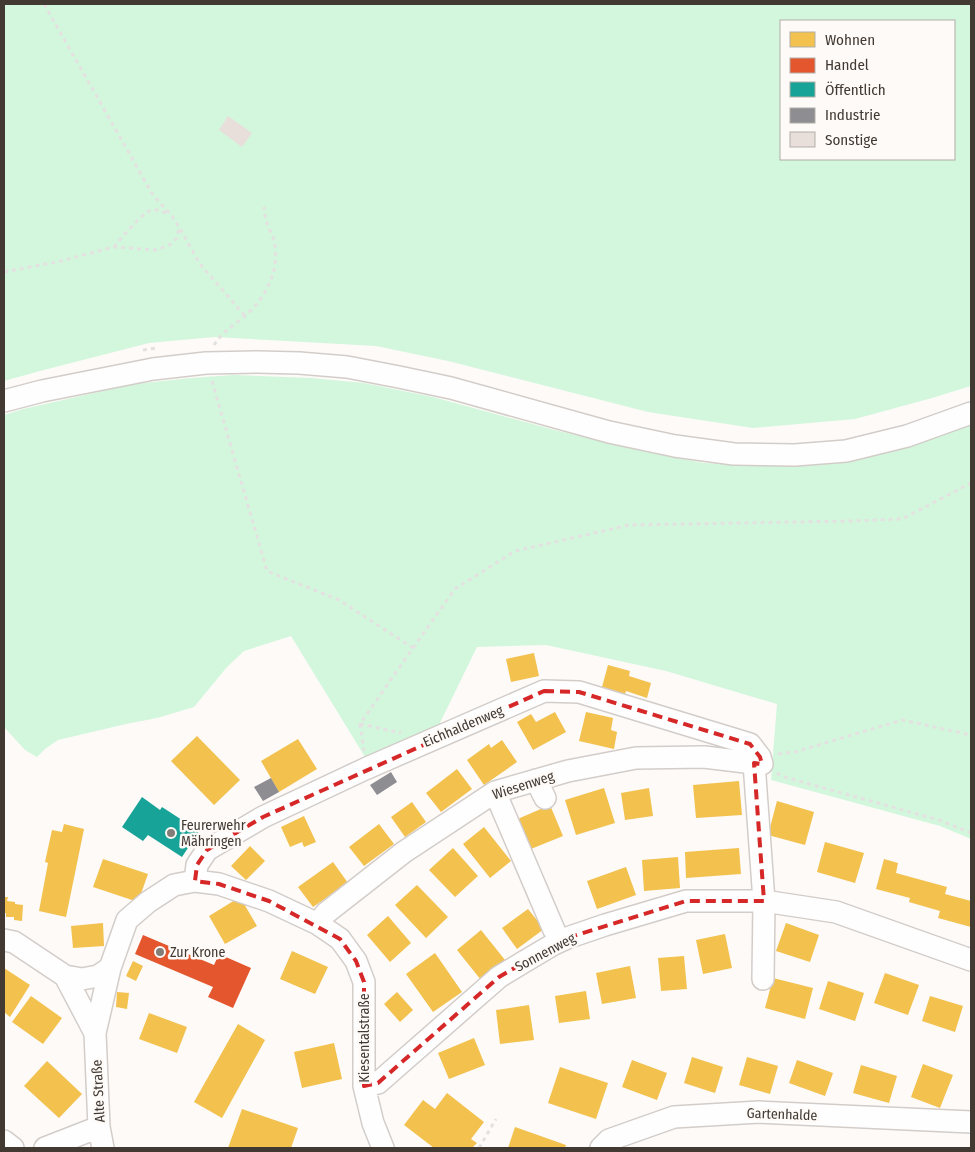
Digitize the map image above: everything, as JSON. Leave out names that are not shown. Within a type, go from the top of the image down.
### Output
[{"type":"street","points":[[4,401],[42,391],[153,369],[206,363],[299,362],[347,367],[399,376],[451,388],[618,434],[675,446],[734,454],[795,455],[846,451],[907,436],[971,413]]},
{"type":"street","name":"Eichhaldenweg","points":[[195,880],[197,865],[207,850],[263,817],[365,769],[544,691],[579,692],[750,744],[758,761]]},
{"type":"street","name":"Wiesenweg","points":[[318,924],[326,913],[404,852],[495,792],[541,789],[568,771],[636,758],[704,757],[758,761]]},
{"type":"street","points":[[758,761],[764,901],[763,979]]},
{"type":"street","points":[[495,792],[554,930]]},
{"type":"street","name":"Kiesentalstraße","points":[[110,968],[127,920],[148,902],[174,885],[195,880],[219,884],[269,900],[318,924],[340,939],[356,961],[364,982],[364,1086],[373,1123],[383,1148]]},
{"type":"street","name":"Sonnenweg","points":[[364,1086],[378,1082],[499,977],[560,941],[605,925],[686,901],[764,901],[836,912],[971,960]]},
{"type":"street","name":"Alte Straße","points":[[4,940],[14,942],[65,976],[95,1033]]},
{"type":"street","points":[[65,976],[82,979],[98,976],[110,968]]},
{"type":"street","name":"Alte Straße","points":[[103,1148],[99,1127],[95,1033],[110,968]]},
{"type":"street","name":"Gartenhalde","points":[[601,1148],[609,1140],[674,1117],[759,1112],[971,1122]]},
{"type":"street","points":[[45,1148],[99,1127]]},
{"type":"street","points":[[4,1141],[13,1148]]},
{"type":"path","points":[[44,4],[153,195],[172,216],[200,264],[245,316]]},
{"type":"path","points":[[264,207],[276,255],[274,272],[260,302],[229,328],[215,343],[206,363],[267,571],[339,600],[414,648]]},
{"type":"path","points":[[113,247],[150,211],[161,210],[172,216]]},
{"type":"path","points":[[4,272],[57,262],[113,247],[157,250],[171,244],[177,238],[179,227]]},
{"type":"path","points":[[365,769],[360,724],[455,589],[515,551],[629,525],[902,519],[971,483]]},
{"type":"path","points":[[795,752],[902,720],[971,735]]},
{"type":"path","points":[[360,724],[432,740]]},
{"type":"path","points":[[758,761],[781,776],[939,820],[971,833]]},
{"type":"path","points":[[479,1148],[496,1119]]},
{"type":"highlighted area","points":[[544,691],[579,692],[750,744],[760,757],[762,764],[754,763],[764,901],[686,901],[567,938],[499,977],[378,1083],[364,1086],[364,982],[356,961],[340,939],[269,901],[219,884],[195,881],[197,865],[207,850],[263,817]]},
{"type":"green space","points":[[4,4],[971,4],[971,386],[855,419],[753,428],[648,412],[448,361],[376,346],[214,337],[149,343],[4,381]]},
{"type":"green space","points":[[234,375],[312,378],[364,383],[433,397],[642,451],[704,463],[796,465],[910,445],[971,425],[971,839],[940,826],[771,780],[777,704],[666,671],[546,645],[477,647],[436,731],[365,757],[291,636],[244,651],[227,667],[194,707],[157,718],[58,740],[37,757],[25,750],[4,727],[4,415],[134,384]]},
{"type":"building: Wohnen","points":[[534,653],[539,676],[511,682],[506,659]]},
{"type":"building: Wohnen","points":[[608,665],[630,671],[629,676],[651,683],[647,698],[626,691],[625,694],[602,687]]},
{"type":"building: Wohnen","points":[[555,712],[566,732],[533,750],[517,722],[531,714],[536,722]]},
{"type":"building: Wohnen","points":[[586,712],[613,718],[611,730],[617,732],[614,749],[579,741]]},
{"type":"building: Wohnen","points":[[197,736],[240,780],[214,805],[171,761]]},
{"type":"building: Wohnen","points":[[298,739],[317,769],[279,792],[261,761]]},
{"type":"building: Wohnen","points":[[502,740],[517,762],[484,785],[467,760],[489,744],[491,748]]},
{"type":"building: Wohnen","points":[[457,769],[472,789],[441,812],[426,793]]},
{"type":"building: Wohnen","points":[[739,781],[742,815],[696,818],[693,785]]},
{"type":"building: Wohnen","points":[[604,788],[615,823],[576,835],[565,800]]},
{"type":"building: Wohnen","points":[[649,788],[653,816],[625,820],[621,793]]},
{"type":"building: Wohnen","points":[[777,801],[814,812],[805,845],[768,835]]},
{"type":"building: Wohnen","points":[[412,802],[426,822],[405,837],[391,817]]},
{"type":"building: Wohnen","points":[[550,805],[563,836],[526,851],[513,821]]},
{"type":"building: Wohnen","points":[[304,816],[316,842],[304,847],[302,842],[290,847],[281,827]]},
{"type":"building: Wohnen","points":[[64,824],[84,829],[66,917],[39,911],[48,863],[45,862],[52,830],[62,832]]},
{"type":"building: Wohnen","points":[[379,824],[394,844],[364,866],[349,847]]},
{"type":"building: Wohnen","points":[[484,827],[511,861],[490,878],[463,844]]},
{"type":"building: Wohnen","points":[[825,842],[864,853],[855,883],[817,872]]},
{"type":"building: Wohnen","points":[[250,846],[265,861],[246,880],[231,866]]},
{"type":"building: Wohnen","points":[[453,848],[478,876],[455,897],[429,870]]},
{"type":"building: Wohnen","points":[[739,848],[741,874],[686,878],[685,852]]},
{"type":"building: Wohnen","points":[[678,857],[680,888],[644,891],[642,860]]},
{"type":"building: Wohnen","points":[[103,859],[148,874],[138,902],[93,887]]},
{"type":"building: Wohnen","points":[[884,859],[898,863],[896,873],[947,887],[945,894],[971,901],[971,927],[938,918],[940,911],[909,902],[910,898],[876,889]]},
{"type":"building: Wohnen","points":[[333,862],[348,883],[313,907],[298,887]]},
{"type":"building: Wohnen","points":[[626,867],[636,895],[597,909],[587,881]]},
{"type":"building: Wohnen","points":[[417,885],[448,917],[426,938],[395,905]]},
{"type":"building: Wohnen","points":[[4,897],[8,897],[7,901],[23,905],[22,921],[14,920],[14,917],[6,917],[6,913],[4,913]]},
{"type":"building: Wohnen","points":[[240,897],[257,926],[225,944],[209,916]]},
{"type":"building: Wohnen","points":[[528,909],[544,929],[517,949],[502,928]]},
{"type":"building: Wohnen","points":[[388,916],[411,943],[390,962],[367,935]]},
{"type":"building: Wohnen","points":[[103,923],[104,946],[73,948],[71,926]]},
{"type":"building: Wohnen","points":[[786,923],[819,935],[810,962],[776,951]]},
{"type":"building: Wohnen","points":[[481,930],[505,960],[481,980],[457,950]]},
{"type":"building: Wohnen","points":[[725,934],[732,968],[703,974],[696,940]]},
{"type":"building: Wohnen","points":[[292,951],[328,967],[315,994],[280,979]]},
{"type":"building: Wohnen","points":[[435,953],[462,992],[433,1012],[406,974]]},
{"type":"building: Wohnen","points":[[684,956],[687,989],[661,991],[658,958]]},
{"type":"building: Wohnen","points":[[133,961],[143,966],[136,981],[126,976]]},
{"type":"building: Wohnen","points":[[630,966],[636,998],[602,1004],[596,973]]},
{"type":"building: Wohnen","points":[[4,968],[30,985],[10,1017],[4,1012]]},
{"type":"building: Wohnen","points":[[885,973],[919,985],[908,1015],[874,1003]]},
{"type":"building: Wohnen","points":[[773,978],[813,988],[805,1019],[765,1008]]},
{"type":"building: Wohnen","points":[[828,981],[864,993],[855,1021],[819,1009]]},
{"type":"building: Wohnen","points":[[586,991],[590,1019],[559,1023],[555,996]]},
{"type":"building: Wohnen","points":[[117,992],[129,993],[127,1009],[116,1007]]},
{"type":"building: Wohnen","points":[[397,992],[413,1010],[400,1022],[384,1004]]},
{"type":"building: Wohnen","points":[[31,996],[62,1018],[43,1044],[12,1022]]},
{"type":"building: Wohnen","points":[[930,996],[963,1006],[955,1032],[922,1021]]},
{"type":"building: Wohnen","points":[[529,1005],[534,1040],[500,1044],[496,1010]]},
{"type":"building: Wohnen","points":[[149,1013],[187,1027],[177,1053],[139,1039]]},
{"type":"building: Wohnen","points":[[238,1024],[265,1040],[222,1118],[194,1102]]},
{"type":"building: Wohnen","points":[[474,1038],[485,1065],[449,1079],[438,1053]]},
{"type":"building: Wohnen","points":[[334,1043],[342,1079],[302,1088],[294,1052]]},
{"type":"building: Wohnen","points":[[692,1057],[723,1067],[715,1093],[684,1083]]},
{"type":"building: Wohnen","points":[[747,1057],[778,1066],[770,1094],[739,1085]]},
{"type":"building: Wohnen","points":[[632,1060],[667,1073],[657,1100],[622,1087]]},
{"type":"building: Wohnen","points":[[797,1060],[833,1073],[825,1096],[789,1083]]},
{"type":"building: Wohnen","points":[[47,1061],[82,1094],[59,1118],[24,1086]]},
{"type":"building: Wohnen","points":[[923,1064],[953,1075],[940,1108],[911,1097]]},
{"type":"building: Wohnen","points":[[861,1065],[897,1076],[889,1103],[853,1093]]},
{"type":"building: Wohnen","points":[[560,1067],[608,1083],[596,1119],[548,1103]]},
{"type":"building: Wohnen","points":[[447,1093],[484,1122],[471,1139],[477,1143],[472,1148],[434,1148],[404,1125],[423,1100],[435,1109]]},
{"type":"building: Wohnen","points":[[242,1109],[298,1128],[291,1148],[228,1148]]},
{"type":"building: Wohnen","points":[[515,1127],[566,1145],[565,1148],[508,1148]]},
{"type":"building: Handel","points":[[143,935],[214,965],[219,954],[251,968],[233,1008],[208,997],[213,987],[135,954]]},
{"type":"building: Öffentlich","points":[[142,797],[160,810],[162,807],[199,831],[182,857],[148,835],[143,841],[122,827]]},
{"type":"building: Industrie","points":[[391,772],[397,782],[377,795],[370,785]]},
{"type":"building: Industrie","points":[[271,778],[279,792],[263,801],[254,787]]},
{"type":"building: Sonstige","points":[[228,116],[252,133],[242,147],[219,130]]},
{"type":"place","name":"Feurerwehr Mähringen","points":[[171,833]]},
{"type":"place","name":"Zur Krone","points":[[160,952]]}]
